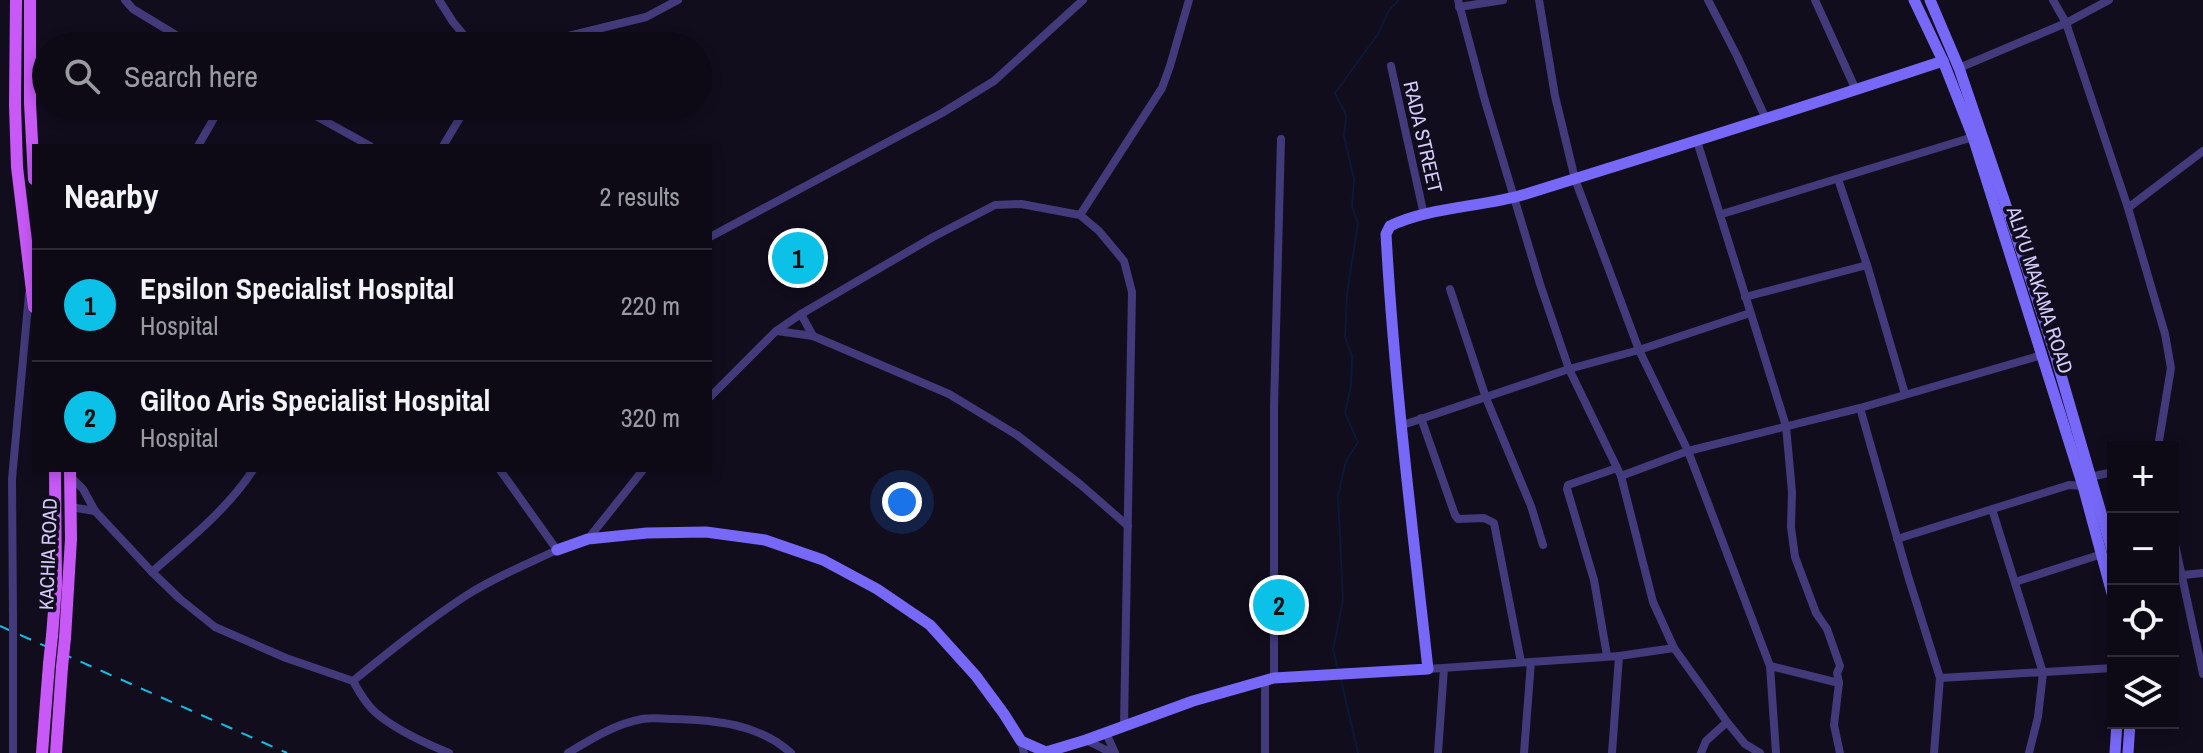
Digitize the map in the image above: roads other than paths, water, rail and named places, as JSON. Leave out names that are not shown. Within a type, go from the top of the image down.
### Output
[{"type":"main road","points":[[16,0],[17,167],[32,294]]},
{"type":"main road","points":[[30,0],[32,144]]},
{"type":"main road","name":"KACHIA ROAD","points":[[55,472],[58,637]]},
{"type":"main road","name":"KACHIA ROAD","points":[[58,637],[71,539],[70,474]]},
{"type":"main road","points":[[56,753],[58,637]]},
{"type":"main road","points":[[42,753],[56,665]]},
{"type":"street","points":[[125,0],[133,9],[171,32]]},
{"type":"street","points":[[439,0],[463,32]]},
{"type":"street","points":[[585,32],[646,17],[678,0]]},
{"type":"street","points":[[712,236],[942,113],[994,81],[1083,0]]},
{"type":"street","points":[[1080,215],[1162,88],[1189,0]]},
{"type":"street","points":[[1503,0],[1458,3],[1540,284],[1569,369],[1619,472],[1653,602],[1674,648],[1745,744],[1760,753]]},
{"type":"street","points":[[1539,0],[1555,96],[1575,179],[1639,350],[1688,451],[1770,666],[1776,753]]},
{"type":"street","points":[[1708,0],[1766,119]]},
{"type":"street","points":[[1815,0],[1856,90]]},
{"type":"street","name":"ALIYU MAKAMA ROAD","points":[[1914,0],[1943,61],[2054,351],[2107,554]]},
{"type":"street","name":"ALIYU MAKAMA ROAD","points":[[1930,0],[1959,68],[2011,237],[2042,355],[2087,481]]},
{"type":"street","points":[[2053,0],[2066,23],[2128,208],[2165,334],[2171,368],[2159,441]]},
{"type":"street","points":[[1959,68],[2066,23],[2109,0]]},
{"type":"street","points":[[1428,669],[1391,324],[1386,234],[1390,226],[1424,215],[1515,197],[1943,61]]},
{"type":"street","name":"RADA STREET","points":[[1391,66],[1424,215]]},
{"type":"street","points":[[199,144],[213,120]]},
{"type":"street","points":[[323,120],[366,144]]},
{"type":"street","points":[[444,144],[459,120]]},
{"type":"street","points":[[1722,214],[1973,137]]},
{"type":"street","points":[[1265,753],[1270,679],[1281,139]]},
{"type":"street","points":[[1697,141],[1786,426],[1795,557],[1840,666],[1834,725],[1840,753]]},
{"type":"street","points":[[2128,208],[2203,151]]},
{"type":"street","points":[[1838,179],[1905,394]]},
{"type":"street","points":[[712,395],[776,331],[801,314],[933,237],[995,205],[1021,204],[1080,215],[1099,231],[1124,261],[1132,292],[1124,725]]},
{"type":"street","points":[[1745,297],[1867,265]]},
{"type":"street","points":[[13,753],[12,479],[30,282]]},
{"type":"street","points":[[1450,289],[1486,398],[1531,506],[1543,545]]},
{"type":"street","points":[[1400,426],[1750,313]]},
{"type":"street","points":[[801,314],[813,336]]},
{"type":"street","points":[[776,331],[813,336],[949,394],[1017,435],[1128,526]]},
{"type":"street","points":[[1607,656],[1594,580],[1568,485],[1860,408],[2042,355]]},
{"type":"street","points":[[1860,408],[1940,678],[1934,753]]},
{"type":"street","points":[[1421,418],[1455,515],[1458,519],[1484,518],[1494,523],[1526,662],[1524,753]]},
{"type":"street","points":[[152,572],[207,524],[252,472]]},
{"type":"street","points":[[501,472],[557,550]]},
{"type":"street","points":[[588,539],[641,472]]},
{"type":"street","points":[[70,474],[95,511],[152,572],[215,627],[286,658],[353,681],[376,713],[449,753]]},
{"type":"street","points":[[1897,539],[2107,474]]},
{"type":"street","points":[[70,507],[95,511]]},
{"type":"street","points":[[1992,509],[2043,673],[2038,717],[2029,753]]},
{"type":"street","points":[[353,681],[424,624],[470,593],[521,566],[588,539],[647,533],[706,532],[765,540],[823,560],[877,589],[930,625],[976,676],[1023,747],[1046,753],[1193,701],[1270,679],[1619,656],[1674,648]]},
{"type":"street","points":[[2015,582],[2107,554]]},
{"type":"street","points":[[2179,559],[2203,674]]},
{"type":"street","points":[[2183,575],[2203,573]]},
{"type":"street","points":[[1612,753],[1619,656]]},
{"type":"street","points":[[1770,666],[1839,683]]},
{"type":"street","points":[[1438,753],[1444,668]]},
{"type":"street","points":[[1940,678],[2107,668]]},
{"type":"street","points":[[568,753],[616,727],[644,718],[739,724],[783,745],[791,753]]},
{"type":"street","points":[[1701,753],[1706,741],[1727,722]]},
{"type":"street","points":[[2115,753],[2117,729]]},
{"type":"street","points":[[2128,753],[2130,729]]},
{"type":"street","points":[[1106,733],[1114,753]]},
{"type":"street","points":[[1086,740],[1114,753]]},
{"type":"waterway","points":[[1338,670],[1333,650],[1343,599],[1338,496],[1346,461],[1358,442],[1345,413],[1351,386],[1352,356],[1345,337],[1347,294],[1358,223],[1352,207],[1354,179],[1344,136],[1346,115],[1335,93],[1378,34],[1389,10],[1399,0]]},
{"type":"waterway","points":[[1341,680],[1358,753]]},
{"type":"railway","points":[[0,626],[287,753]]},
{"type":"place","name":"Epsilon Specialist Hospital","points":[[798,258]]},
{"type":"place","name":"Giltoo Aris Specialist Hospital","points":[[1279,605]]}]
